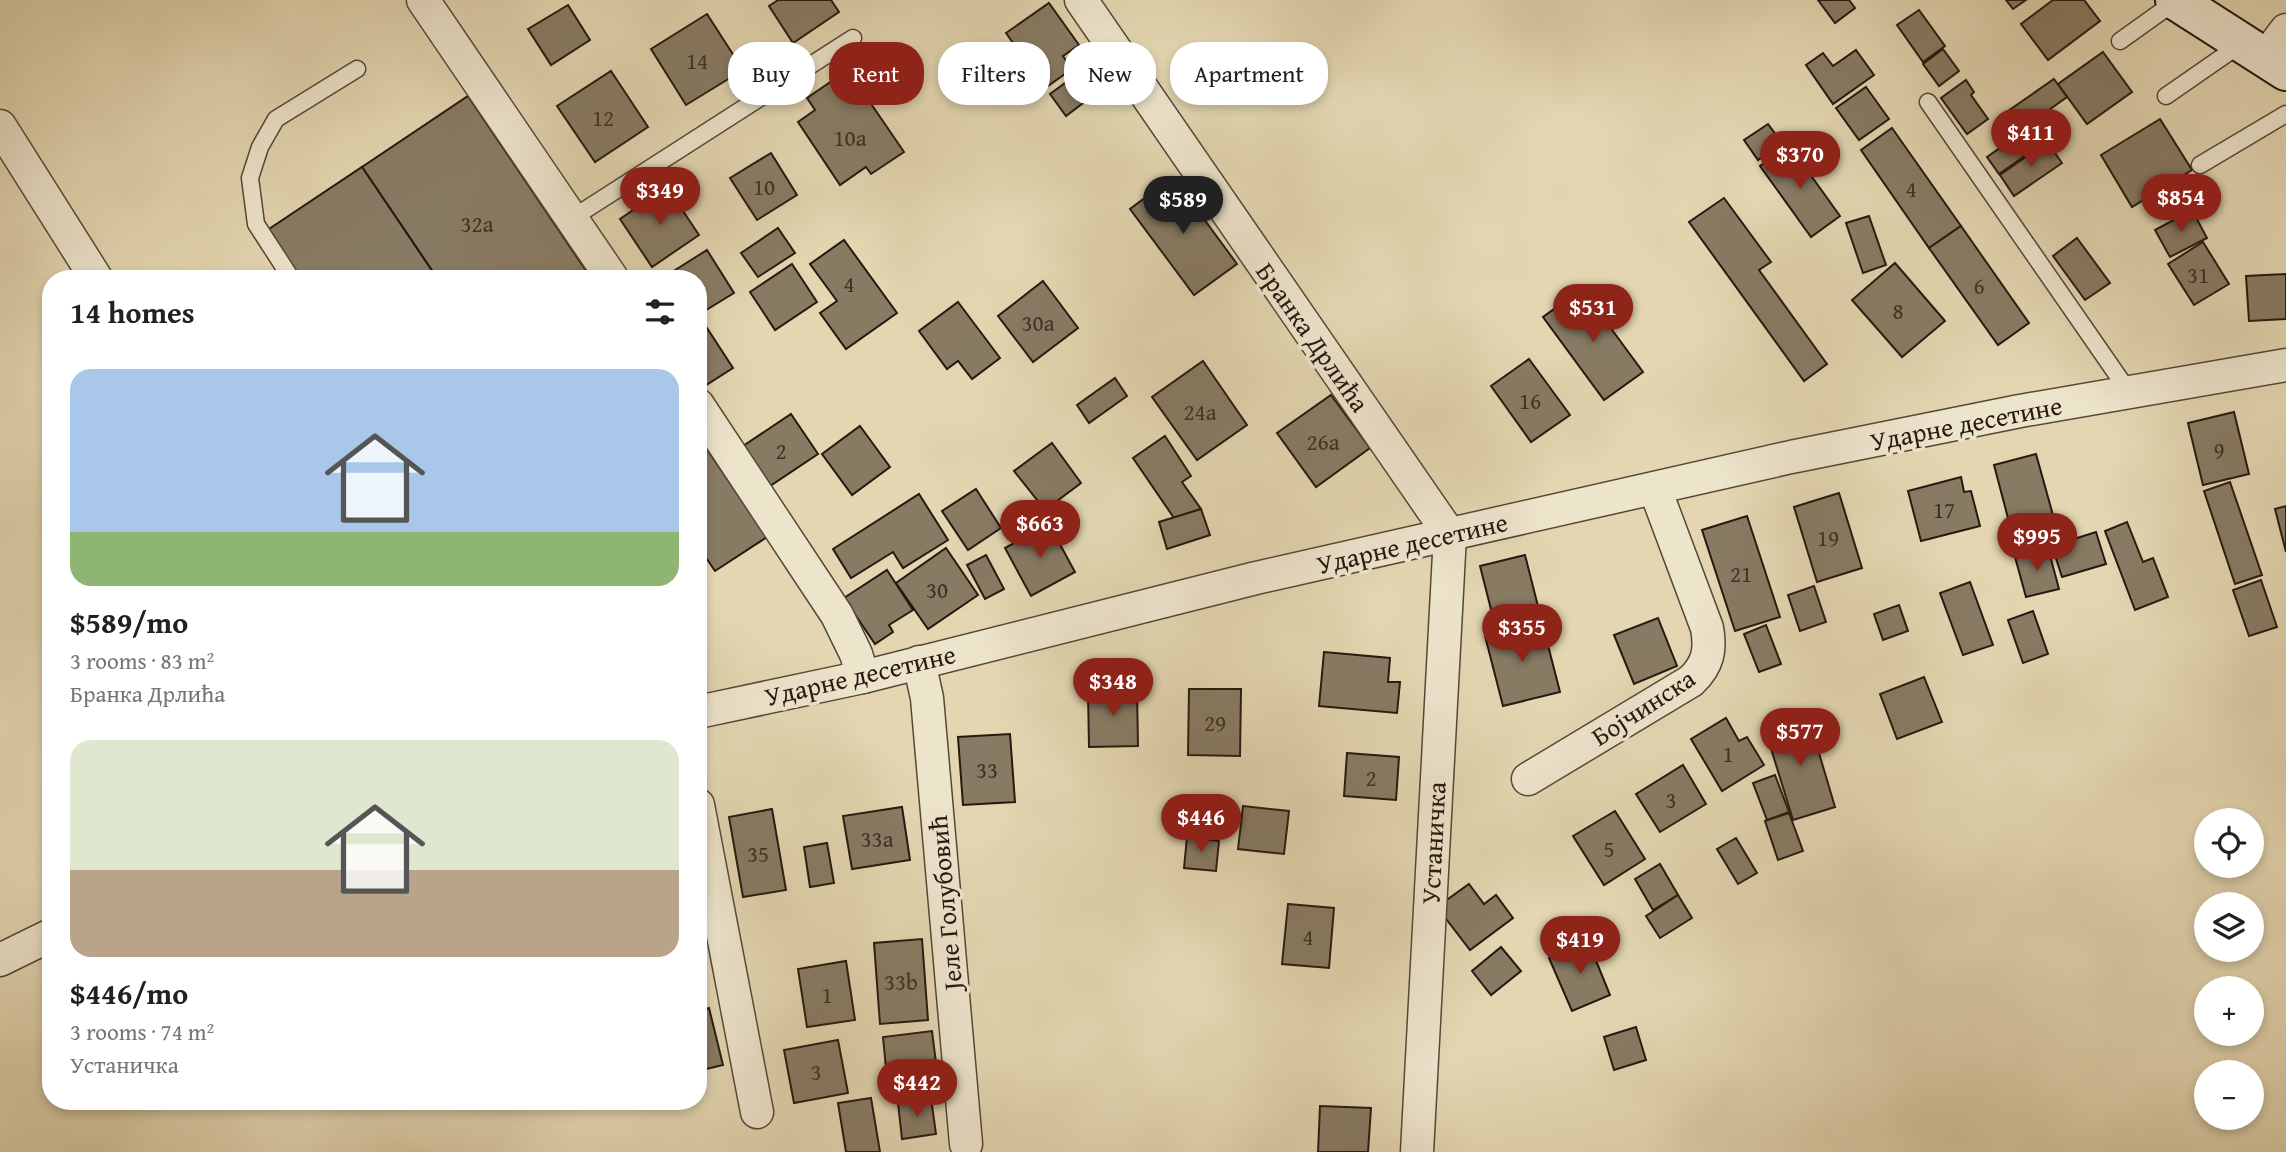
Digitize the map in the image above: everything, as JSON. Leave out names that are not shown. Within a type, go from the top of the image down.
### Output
[{"type":"main road","points":[[2175,1],[2270,51]]},
{"type":"street","points":[[423,0],[606,270]]},
{"type":"street","name":"Бранка Дрлића","points":[[1081,0],[1450,535]]},
{"type":"street","points":[[0,126],[91,270]]},
{"type":"street","name":"Ударне десетине","points":[[707,710],[863,677],[1256,578],[1655,489],[1950,425],[2286,365]]},
{"type":"street","points":[[707,419],[837,615],[856,654],[863,677]]},
{"type":"street","name":"Бојчинска","points":[[1528,779],[1690,681],[1705,666],[1709,650],[1707,628],[1655,489]]},
{"type":"street","name":"Устаничка","points":[[1417,1152],[1450,535]]},
{"type":"street","name":"Јеле Голубовић","points":[[919,662],[927,698],[966,1144]]},
{"type":"street","points":[[707,852],[757,1112]]},
{"type":"street","points":[[0,960],[42,939]]},
{"type":"lane","points":[[2120,41],[2175,1]]},
{"type":"lane","points":[[571,219],[853,38]]},
{"type":"lane","points":[[2166,96],[2270,51]]},
{"type":"lane","points":[[286,270],[256,223],[250,178],[260,147],[276,119],[357,69]]},
{"type":"lane","points":[[1928,102],[2129,392]]},
{"type":"lane","points":[[2200,165],[2286,114]]},
{"type":"building","points":[[778,0],[831,0],[839,12],[792,42],[769,6]]},
{"type":"building","points":[[1818,0],[1849,0],[1855,8],[1835,23]]},
{"type":"building","points":[[2006,0],[2026,0],[2013,9]]},
{"type":"building","points":[[2053,0],[2084,0],[2100,21],[2048,60],[2021,24]]},
{"type":"building","points":[[1049,3],[1077,42],[1064,42],[1064,75],[1050,84],[1050,42],[1012,42],[1006,33]]},
{"type":"building","points":[[568,5],[590,40],[551,65],[528,29]]},
{"type":"building","points":[[1919,10],[1945,46],[1923,62],[1897,25]]},
{"type":"building","points":[[707,14],[728,47],[728,79],[686,105],[651,49]]},
{"type":"building","points":[[1943,49],[1959,71],[1939,86],[1923,64]]},
{"type":"building","points":[[1856,50],[1874,75],[1833,104],[1806,65],[1823,53],[1833,66]]},
{"type":"building","points":[[2103,52],[2132,92],[2087,124],[2058,84]]},
{"type":"building","points":[[611,71],[648,127],[595,162],[557,106]]},
{"type":"building","points":[[2054,79],[2067,97],[2021,130],[2008,111]]},
{"type":"building","points":[[1966,80],[1974,92],[1971,95],[1988,119],[1967,134],[1941,98]]},
{"type":"building","points":[[829,83],[829,105],[872,105],[904,152],[871,174],[866,167],[840,185],[798,122],[815,110],[812,105],[815,105],[815,93]]},
{"type":"building","points":[[1064,84],[1064,105],[1081,105],[1066,116],[1050,94]]},
{"type":"building","points":[[1866,87],[1889,119],[1859,140],[1836,108]]},
{"type":"building","points":[[468,96],[586,270],[432,270],[362,167]]},
{"type":"building","points":[[2160,119],[2192,170],[2132,207],[2101,155]]},
{"type":"building","points":[[1768,124],[1782,143],[1758,160],[1744,140]]},
{"type":"building","points":[[1892,128],[1961,226],[1929,248],[1861,150]]},
{"type":"building","points":[[2024,131],[2036,148],[1999,174],[1987,157]]},
{"type":"building","points":[[2047,142],[2062,163],[2014,196],[2000,175]]},
{"type":"building","points":[[1789,145],[1840,216],[1811,237],[1760,166]]},
{"type":"building","points":[[771,153],[797,195],[757,220],[730,178]]},
{"type":"building","points":[[362,167],[432,270],[293,270],[266,231]]},
{"type":"building","points":[[1173,177],[1237,264],[1194,295],[1130,209]]},
{"type":"building","points":[[667,187],[699,235],[652,267],[620,219]]},
{"type":"building","points":[[1724,198],[1771,262],[1759,270],[1827,364],[1804,381],[1689,222]]},
{"type":"building","points":[[2192,210],[2207,238],[2170,257],[2155,230]]},
{"type":"building","points":[[1869,216],[1886,265],[1863,273],[1846,223]]},
{"type":"building","points":[[1961,226],[2029,323],[1998,345],[1929,248]]},
{"type":"building","points":[[778,228],[795,253],[758,277],[741,253]]},
{"type":"building","points":[[2077,238],[2110,283],[2085,300],[2053,256]]},
{"type":"building","points":[[844,240],[897,313],[846,349],[820,313],[837,301],[810,264]]},
{"type":"building","points":[[2203,242],[2229,284],[2194,305],[2168,264]]},
{"type":"building","points":[[707,250],[734,293],[707,310],[707,270],[675,270]]},
{"type":"building","points":[[1895,263],[1945,321],[1902,357],[1852,300]]},
{"type":"building","points":[[792,264],[817,302],[775,330],[750,292]]},
{"type":"building","points":[[2286,274],[2286,319],[2249,321],[2246,276]]},
{"type":"building","points":[[1043,281],[1078,328],[1033,362],[998,316]]},
{"type":"building","points":[[1582,289],[1643,372],[1604,400],[1543,317]]},
{"type":"building","points":[[958,302],[1000,358],[972,379],[958,361],[947,369],[919,331]]},
{"type":"building","points":[[707,328],[733,368],[707,384]]},
{"type":"building","points":[[1529,359],[1570,415],[1531,442],[1491,386]]},
{"type":"building","points":[[1203,361],[1247,425],[1197,460],[1152,397]]},
{"type":"building","points":[[1115,378],[1127,396],[1089,423],[1077,405]]},
{"type":"building","points":[[1331,395],[1370,448],[1316,487],[1277,433]]},
{"type":"building","points":[[2234,412],[2249,474],[2203,485],[2188,423]]},
{"type":"building","points":[[791,414],[818,454],[770,486],[743,446]]},
{"type":"building","points":[[860,426],[890,467],[852,495],[822,454]]},
{"type":"building","points":[[1165,436],[1191,476],[1182,482],[1201,509],[1174,518],[1133,458]]},
{"type":"building","points":[[1052,443],[1081,483],[1045,510],[1014,471]]},
{"type":"building","points":[[707,449],[767,537],[715,571],[707,559]]},
{"type":"building","points":[[2036,454],[2056,526],[2013,537],[1994,465]]},
{"type":"building","points":[[1961,477],[1964,492],[1971,491],[1980,526],[1921,541],[1908,491]]},
{"type":"building","points":[[2230,482],[2262,575],[2235,584],[2204,491]]},
{"type":"building","points":[[976,489],[1001,528],[968,550],[942,511]]},
{"type":"building","points":[[1839,493],[1862,568],[1817,582],[1794,507]]},
{"type":"building","points":[[919,494],[948,540],[903,568],[893,552],[851,578],[833,549]]},
{"type":"building","points":[[2286,506],[2286,552],[2275,509]]},
{"type":"building","points":[[1201,509],[1210,535],[1167,549],[1159,522]]},
{"type":"building","points":[[1747,516],[1780,617],[1735,631],[1702,530]]},
{"type":"building","points":[[2127,522],[2143,562],[2153,558],[2168,597],[2135,610],[2105,531]]},
{"type":"building","points":[[1049,524],[1075,572],[1031,596],[1005,548]]},
{"type":"building","points":[[2096,532],[2106,564],[2062,577],[2052,546]]},
{"type":"building","points":[[946,548],[978,595],[928,629],[896,583]]},
{"type":"building","points":[[2048,548],[2059,589],[2026,597],[2015,557]]},
{"type":"building","points":[[986,555],[1004,589],[985,599],[967,565]]},
{"type":"building","points":[[1525,555],[1542,622],[1497,633],[1480,566]]},
{"type":"building","points":[[887,570],[913,610],[889,625],[893,632],[875,644],[844,598]]},
{"type":"building","points":[[2261,580],[2277,627],[2249,636],[2233,590]]},
{"type":"building","points":[[1970,582],[1993,645],[1963,655],[1940,593]]},
{"type":"building","points":[[1814,586],[1826,622],[1800,631],[1788,595]]},
{"type":"building","points":[[1899,605],[1908,631],[1883,640],[1874,614]]},
{"type":"building","points":[[2033,611],[2048,654],[2023,663],[2008,620]]},
{"type":"building","points":[[1658,618],[1677,666],[1634,684],[1614,635]]},
{"type":"building","points":[[1542,622],[1560,692],[1503,706],[1485,636]]},
{"type":"building","points":[[1766,625],[1781,664],[1759,672],[1744,634]]},
{"type":"building","points":[[1324,652],[1390,658],[1388,682],[1400,682],[1397,713],[1319,706]]},
{"type":"building","points":[[1924,677],[1942,722],[1897,739],[1880,694]]},
{"type":"building","points":[[1189,689],[1241,689],[1240,756],[1188,755]]},
{"type":"building","points":[[1137,690],[1138,746],[1089,747],[1088,691]]},
{"type":"building","points":[[1808,716],[1835,807],[1793,820],[1765,729]]},
{"type":"building","points":[[1726,718],[1739,741],[1747,737],[1764,765],[1722,791],[1691,739]]},
{"type":"building","points":[[1010,734],[1015,802],[963,805],[958,737]]},
{"type":"building","points":[[1347,753],[1399,757],[1396,800],[1344,796]]},
{"type":"building","points":[[1683,765],[1706,804],[1660,832],[1636,794]]},
{"type":"building","points":[[1775,775],[1789,812],[1767,820],[1753,783]]},
{"type":"building","points":[[1243,806],[1289,811],[1284,854],[1238,849]]},
{"type":"building","points":[[902,807],[910,860],[852,869],[843,816]]},
{"type":"building","points":[[772,809],[786,890],[743,897],[729,817]]},
{"type":"building","points":[[1615,811],[1645,859],[1604,885],[1573,836]]},
{"type":"building","points":[[1789,813],[1803,851],[1778,860],[1765,821]]},
{"type":"building","points":[[1187,837],[1219,841],[1216,871],[1184,868]]},
{"type":"building","points":[[1736,838],[1757,873],[1738,884],[1717,849]]},
{"type":"building","points":[[827,843],[834,883],[810,887],[804,847]]},
{"type":"building","points":[[1660,864],[1678,895],[1653,910],[1635,879]]},
{"type":"building","points":[[1469,884],[1484,904],[1496,895],[1513,918],[1470,950],[1437,907]]},
{"type":"building","points":[[1678,895],[1692,918],[1660,938],[1646,916]]},
{"type":"building","points":[[1288,904],[1334,908],[1329,968],[1282,964]]},
{"type":"building","points":[[922,939],[928,1020],[880,1024],[874,943]]},
{"type":"building","points":[[1588,941],[1610,995],[1572,1011],[1549,958]]},
{"type":"building","points":[[1501,947],[1521,971],[1491,995],[1472,971]]},
{"type":"building","points":[[846,961],[855,1020],[807,1027],[798,969]]},
{"type":"building","points":[[707,1009],[723,1065],[707,1069]]},
{"type":"building","points":[[1636,1027],[1646,1060],[1614,1070],[1604,1037]]},
{"type":"building","points":[[932,1031],[936,1063],[886,1068],[883,1037]]},
{"type":"building","points":[[838,1040],[848,1093],[794,1103],[784,1050]]},
{"type":"building","points":[[871,1098],[880,1152],[846,1152],[838,1103]]},
{"type":"building","points":[[931,1098],[936,1134],[902,1139],[898,1103]]},
{"type":"building","points":[[1320,1106],[1371,1108],[1368,1152],[1318,1152]]}]
